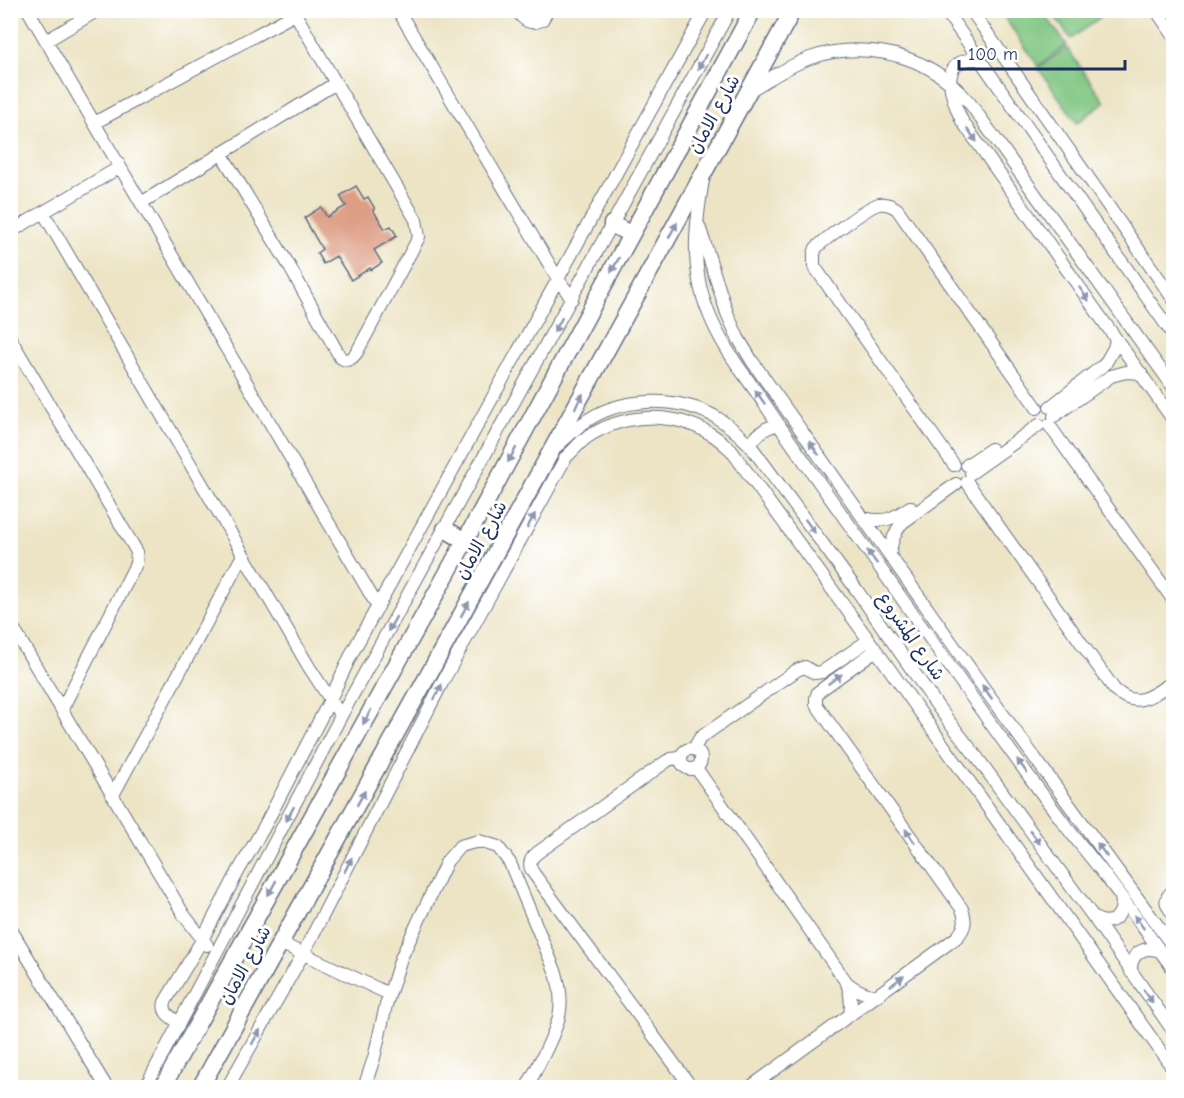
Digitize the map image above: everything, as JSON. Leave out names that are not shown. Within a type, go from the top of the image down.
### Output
[{"type":"street","points":[[28,10],[378,607]]},
{"type":"street","points":[[46,40],[98,10]]},
{"type":"street","points":[[398,10],[572,299]]},
{"type":"street","points":[[517,10],[522,18],[532,23],[542,20],[548,10]]},
{"type":"street","points":[[179,1023],[165,1012],[164,1005],[264,827],[352,653],[706,10]]},
{"type":"street","points":[[145,1088],[179,1023],[203,995],[215,955],[341,716],[730,10]]},
{"type":"street","name":"شارع الامان","points":[[166,1085],[203,995],[465,541],[753,10]]},
{"type":"street","name":"شارع الامان","points":[[200,1088],[794,10]]},
{"type":"street","points":[[945,10],[1173,336]]},
{"type":"street","points":[[971,10],[1173,300]]},
{"type":"street","points":[[1156,10],[1173,36]]},
{"type":"street","points":[[94,123],[294,12],[416,220],[419,237],[357,352],[351,358],[345,360],[340,357],[287,262],[221,153]]},
{"type":"street","points":[[749,92],[784,70],[811,58],[839,51],[868,50],[897,55],[924,66],[949,82],[969,102],[1173,387],[1157,398]]},
{"type":"street","points":[[979,59],[968,58],[958,63],[952,71],[949,82],[962,121],[1173,421]]},
{"type":"street","points":[[141,203],[336,83]]},
{"type":"street","points":[[10,232],[120,167]]},
{"type":"street","name":"شارع المشروع","points":[[704,173],[697,218],[696,266],[708,313],[718,335],[820,484],[1054,810],[1121,897],[1173,970]]},
{"type":"street","points":[[1173,601],[897,209],[885,203],[872,206],[816,248],[814,266],[1114,689],[1122,696],[1132,700],[1143,700],[1173,681]]},
{"type":"street","points":[[43,212],[309,667],[341,716]]},
{"type":"street","points":[[697,218],[727,313],[752,361],[983,687],[1173,948]]},
{"type":"street","points":[[612,224],[631,235]]},
{"type":"street","points":[[1125,268],[1142,255]]},
{"type":"street","points":[[10,338],[136,552],[136,564],[62,709]]},
{"type":"street","points":[[1044,417],[1105,364],[1116,339]]},
{"type":"street","points":[[864,518],[875,521],[897,517],[1044,417],[1111,376],[1126,372],[1141,373]]},
{"type":"street","name":"شارع المشروع","points":[[551,452],[583,423],[620,406],[633,403],[669,403],[702,411],[728,425],[750,446],[856,589],[938,707],[1094,918],[1173,1032]]},
{"type":"street","points":[[227,1088],[303,954],[443,681],[566,457],[585,439],[608,425],[634,418],[660,417],[686,422],[711,433],[737,457],[873,645],[1173,1070]]},
{"type":"street","points":[[750,446],[763,430],[779,425]]},
{"type":"street","points":[[890,554],[895,532],[902,523],[961,474]]},
{"type":"street","points":[[820,484],[833,475]]},
{"type":"street","points":[[445,529],[465,541]]},
{"type":"street","points":[[113,795],[243,555]]},
{"type":"street","points":[[842,602],[856,589]]},
{"type":"street","points":[[10,623],[184,915],[215,955]]},
{"type":"street","points":[[695,749],[700,738],[797,670],[805,667],[815,673],[822,672],[873,645]]},
{"type":"street","points":[[749,1088],[956,938],[965,925],[962,909],[816,704],[818,692],[873,645]]},
{"type":"street","points":[[924,718],[938,707]]},
{"type":"street","points":[[695,749],[702,760],[696,768],[692,769],[684,766],[681,758],[686,750],[695,749]]},
{"type":"street","points":[[681,758],[667,761],[537,853],[532,857],[530,869],[692,1088]]},
{"type":"street","points":[[696,768],[847,982],[855,990],[876,996]]},
{"type":"street","points":[[364,1088],[401,958],[447,861],[460,846],[479,842],[498,847],[510,863],[556,973],[560,988],[561,1004],[554,1034],[526,1088]]},
{"type":"street","points":[[1173,890],[1166,898],[1167,907],[1173,915]]},
{"type":"street","points":[[1094,918],[1107,922],[1116,918],[1121,911],[1121,897]]},
{"type":"street","points":[[10,928],[107,1088]]},
{"type":"street","points":[[280,943],[389,994]]},
{"type":"street","points":[[1131,972],[1132,961],[1138,952],[1146,949],[1160,951]]},
{"type":"street","points":[[847,982],[852,1004],[850,1015]]},
{"type":"green space","points":[[1001,10],[1042,11],[1067,45],[1038,66]]},
{"type":"green space","points":[[1057,11],[1109,11],[1071,39],[1053,14]]},
{"type":"green space","points":[[1067,48],[1105,102],[1077,123],[1038,68]]},
{"type":"building","points":[[356,186],[364,199],[368,197],[385,229],[391,226],[397,236],[374,250],[382,263],[351,280],[336,256],[323,264],[317,253],[322,249],[304,218],[321,207],[327,217],[346,206],[340,196]]}]
